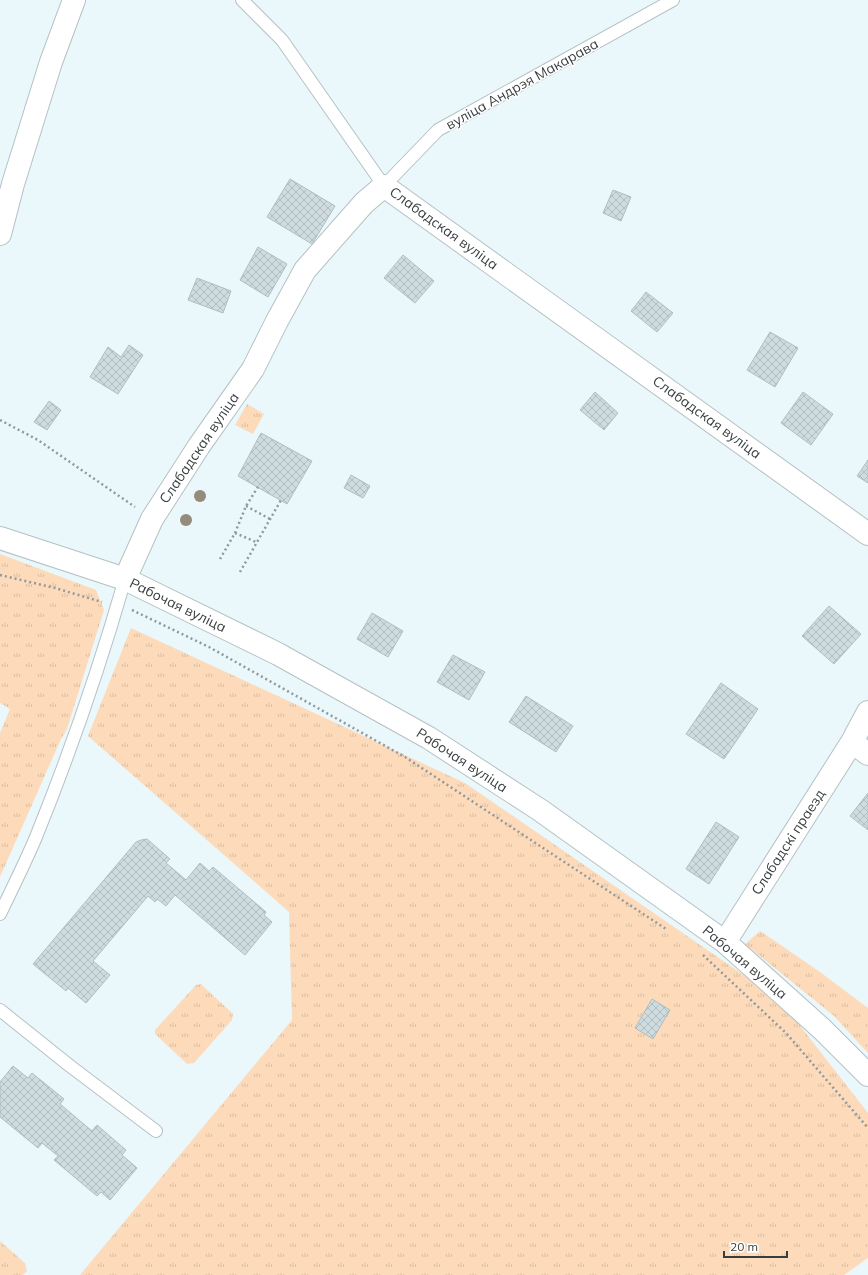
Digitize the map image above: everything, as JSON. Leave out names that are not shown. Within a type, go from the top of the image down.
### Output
[{"type":"street","points":[[0,234],[13,184],[51,62],[74,0]]},
{"type":"street","name":"Слабадская вуліца","points":[[125,579],[152,519],[199,446],[253,369],[305,270],[364,203],[384,186],[868,534]]},
{"type":"street","name":"Рабочая вуліца","points":[[0,538],[125,579],[278,654],[429,738],[540,810],[725,942],[822,1029],[868,1075]]},
{"type":"street","name":"Слабадскі праезд","points":[[725,942],[860,748],[868,712]]},
{"type":"lane","points":[[242,0],[282,40],[384,186]]},
{"type":"lane","name":"вуліца Андрэя Макарава","points":[[384,186],[438,130],[673,0]]},
{"type":"lane","points":[[0,914],[35,838],[79,726],[125,579]]},
{"type":"lane","points":[[0,1010],[70,1066],[156,1131]]},
{"type":"path","points":[[0,420],[38,440],[152,519]]},
{"type":"path","points":[[220,559],[235,533],[246,506],[258,488]]},
{"type":"path","points":[[240,572],[281,500]]},
{"type":"path","points":[[246,506],[270,519]]},
{"type":"path","points":[[235,533],[256,542]]},
{"type":"path","points":[[0,575],[55,588],[134,611],[209,647],[405,757],[671,932]]},
{"type":"path","points":[[703,955],[786,1033],[868,1128]]},
{"type":"green space","points":[[247,404],[264,414],[253,434],[235,425]]},
{"type":"green space","points":[[0,554],[96,590],[104,610],[67,729],[61,739],[0,877],[0,733],[10,709],[0,703]]},
{"type":"green space","points":[[131,628],[465,783],[780,1000],[868,1113],[868,1258],[844,1275],[80,1275],[292,1020],[289,912],[88,736]]},
{"type":"green space","points":[[760,931],[820,972],[868,1008],[868,1053],[834,1016],[745,944]]},
{"type":"green space","points":[[201,984],[233,1014],[232,1020],[194,1063],[187,1064],[155,1034],[155,1030],[196,985]]},
{"type":"green space","points":[[0,1241],[25,1263],[27,1271],[23,1275],[0,1275]]},
{"type":"building","points":[[290,179],[335,206],[312,244],[267,217]]},
{"type":"building","points":[[613,190],[631,197],[621,221],[603,213]]},
{"type":"building","points":[[258,247],[287,264],[268,297],[240,280]]},
{"type":"building","points":[[403,255],[434,281],[415,303],[384,278]]},
{"type":"building","points":[[197,278],[231,291],[223,313],[188,300]]},
{"type":"building","points":[[646,292],[673,313],[657,332],[631,311]]},
{"type":"building","points":[[770,332],[798,348],[775,387],[747,370]]},
{"type":"building","points":[[129,345],[143,355],[118,394],[90,377],[108,347],[121,357]]},
{"type":"building","points":[[595,392],[618,413],[604,430],[580,410]]},
{"type":"building","points":[[803,392],[833,414],[811,445],[781,423]]},
{"type":"building","points":[[49,401],[61,410],[47,430],[34,422]]},
{"type":"building","points":[[261,433],[312,461],[287,504],[238,476]]},
{"type":"building","points":[[868,460],[868,483],[857,476]]},
{"type":"building","points":[[351,475],[370,486],[363,498],[344,488]]},
{"type":"building","points":[[829,606],[861,634],[834,664],[802,636]]},
{"type":"building","points":[[372,613],[403,631],[388,657],[357,639]]},
{"type":"building","points":[[453,655],[485,672],[469,700],[437,682]]},
{"type":"building","points":[[721,683],[758,709],[724,759],[686,734]]},
{"type":"building","points":[[526,696],[573,726],[556,752],[509,722]]},
{"type":"building","points":[[868,793],[868,830],[850,816]]},
{"type":"building","points":[[716,822],[739,837],[709,884],[686,869]]},
{"type":"building","points":[[147,839],[170,859],[166,863],[186,880],[200,863],[209,871],[213,867],[266,912],[264,915],[272,922],[245,955],[175,895],[166,906],[157,899],[155,902],[148,896],[93,961],[110,975],[86,1003],[68,988],[66,991],[33,964],[136,842]]},
{"type":"building","points":[[652,999],[670,1010],[653,1039],[635,1028]]},
{"type":"building","points":[[13,1066],[28,1078],[32,1073],[64,1099],[60,1104],[92,1131],[97,1125],[126,1150],[122,1155],[137,1168],[110,1200],[101,1192],[97,1196],[54,1160],[58,1156],[42,1143],[38,1148],[0,1117],[0,1082]]}]
